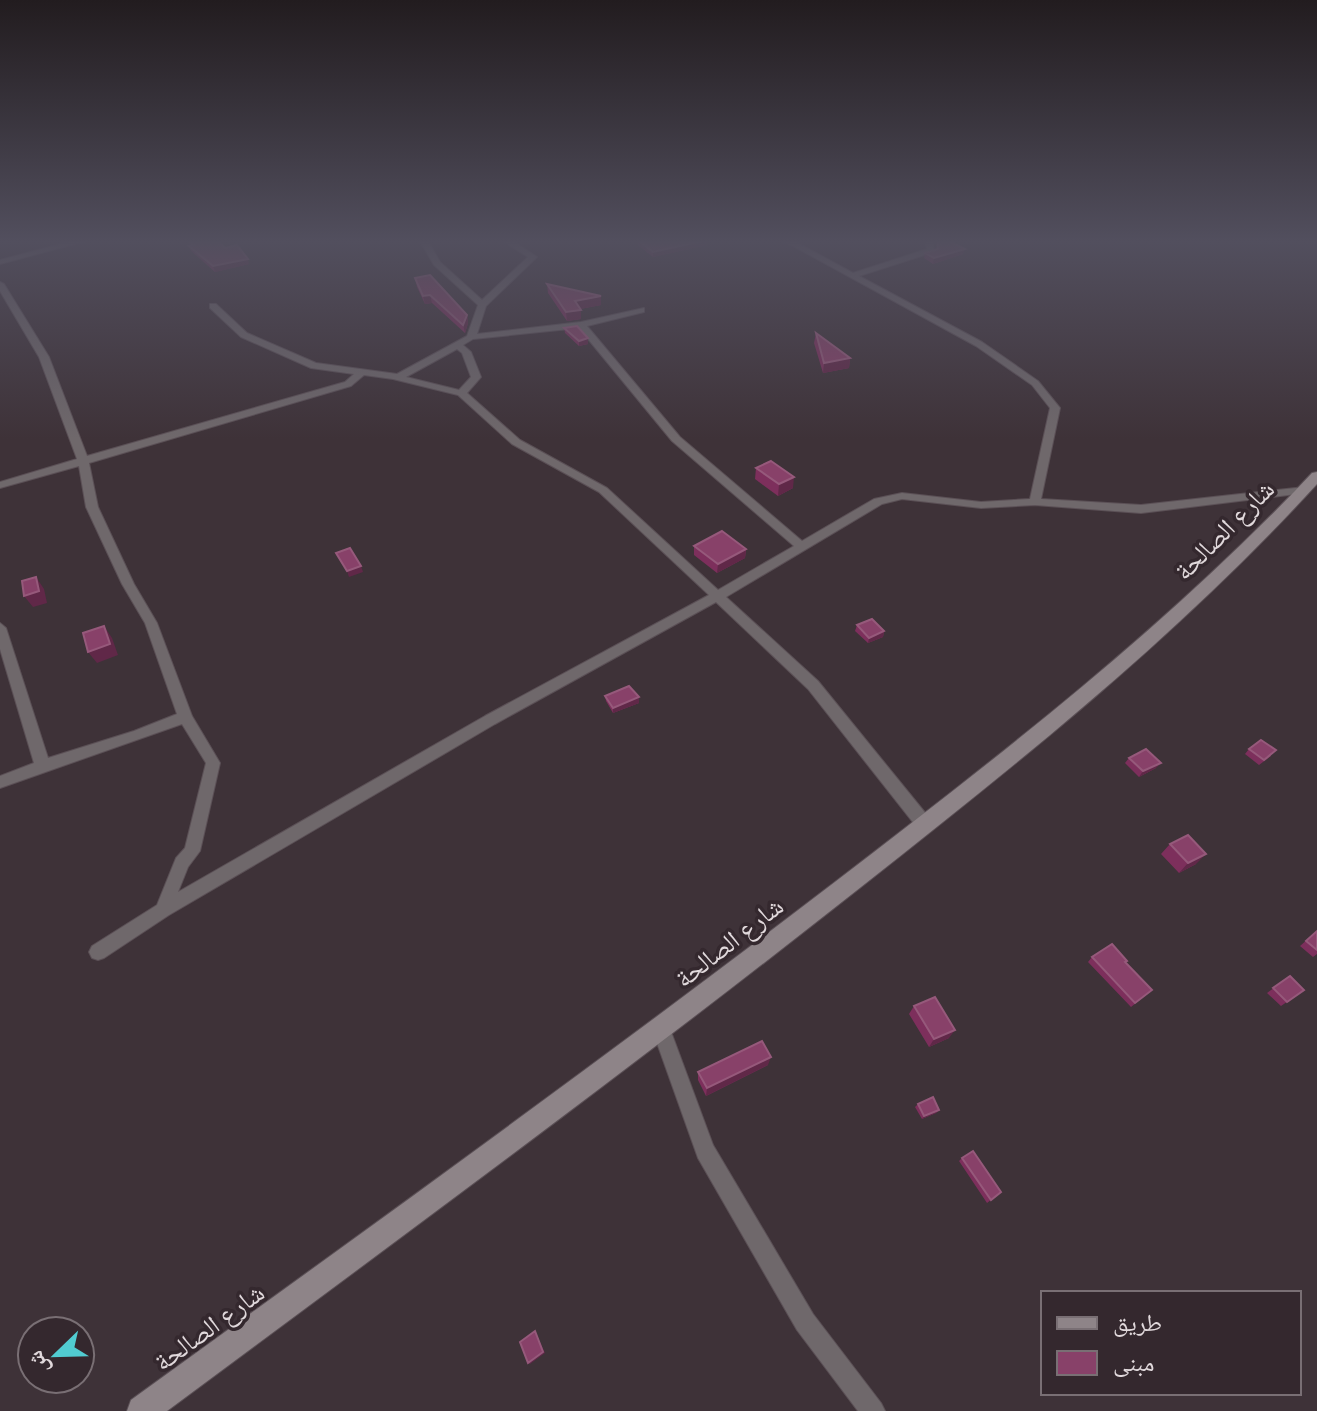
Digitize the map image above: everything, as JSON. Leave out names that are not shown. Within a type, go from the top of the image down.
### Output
[{"type":"main road","name":"شارع الصالحة","points":[[142,1411],[661,1029],[1031,741],[1188,606],[1311,483]]},
{"type":"street","points":[[14,307],[44,357],[83,461],[92,507],[128,584],[151,623],[185,717],[213,763],[192,851],[182,863],[163,910]]},
{"type":"street","points":[[214,307],[252,340],[314,366],[398,378],[461,393],[516,442],[603,490],[813,685],[925,825]]},
{"type":"street","points":[[471,337],[481,307]]},
{"type":"street","points":[[912,307],[979,344],[1035,383],[1055,408],[1035,502]]},
{"type":"street","points":[[398,378],[471,337],[581,325],[641,310]]},
{"type":"street","points":[[581,325],[676,439],[800,545]]},
{"type":"street","points":[[458,345],[466,352],[476,377],[461,393]]},
{"type":"street","points":[[0,485],[348,384],[362,372]]},
{"type":"street","points":[[98,952],[163,910],[490,720],[718,596],[878,501],[902,496],[981,505],[1035,502],[1141,509],[1311,483]]},
{"type":"street","points":[[0,628],[42,764]]},
{"type":"street","points":[[0,782],[42,764],[149,734],[185,717]]},
{"type":"street","points":[[661,1029],[705,1151],[805,1322],[873,1411]]},
{"type":"building","points":[[443,307],[459,307],[467,315],[463,325]]},
{"type":"building","points":[[563,307],[579,307],[581,310],[566,312]]},
{"type":"building","points":[[577,326],[588,338],[579,341],[564,328]]},
{"type":"building","points":[[816,333],[850,358],[824,363]]},
{"type":"building","points":[[771,461],[794,477],[779,484],[756,468]]},
{"type":"building","points":[[722,531],[746,549],[718,564],[694,546]]},
{"type":"building","points":[[350,548],[361,566],[347,571],[336,553]]},
{"type":"building","points":[[36,577],[39,591],[24,596],[22,581]]},
{"type":"building","points":[[872,619],[884,631],[869,638],[857,625]]},
{"type":"building","points":[[104,626],[110,644],[88,652],[83,633]]},
{"type":"building","points":[[629,686],[639,697],[613,708],[605,696]]},
{"type":"building","points":[[1261,740],[1276,750],[1264,760],[1249,749]]},
{"type":"building","points":[[1146,749],[1161,763],[1143,771],[1129,758]]},
{"type":"building","points":[[1188,835],[1206,854],[1188,863],[1170,844]]},
{"type":"building","points":[[1317,931],[1317,950],[1306,941]]},
{"type":"building","points":[[1112,944],[1152,990],[1135,1003],[1092,957]]},
{"type":"building","points":[[1290,976],[1304,990],[1287,1002],[1273,988]]},
{"type":"building","points":[[935,997],[955,1030],[934,1039],[914,1006]]},
{"type":"building","points":[[762,1041],[771,1057],[707,1088],[698,1072]]},
{"type":"building","points":[[933,1097],[939,1110],[924,1116],[918,1104]]},
{"type":"building","points":[[973,1151],[1001,1192],[991,1200],[962,1158]]},
{"type":"building","points":[[535,1331],[543,1352],[528,1363],[520,1342]]}]
